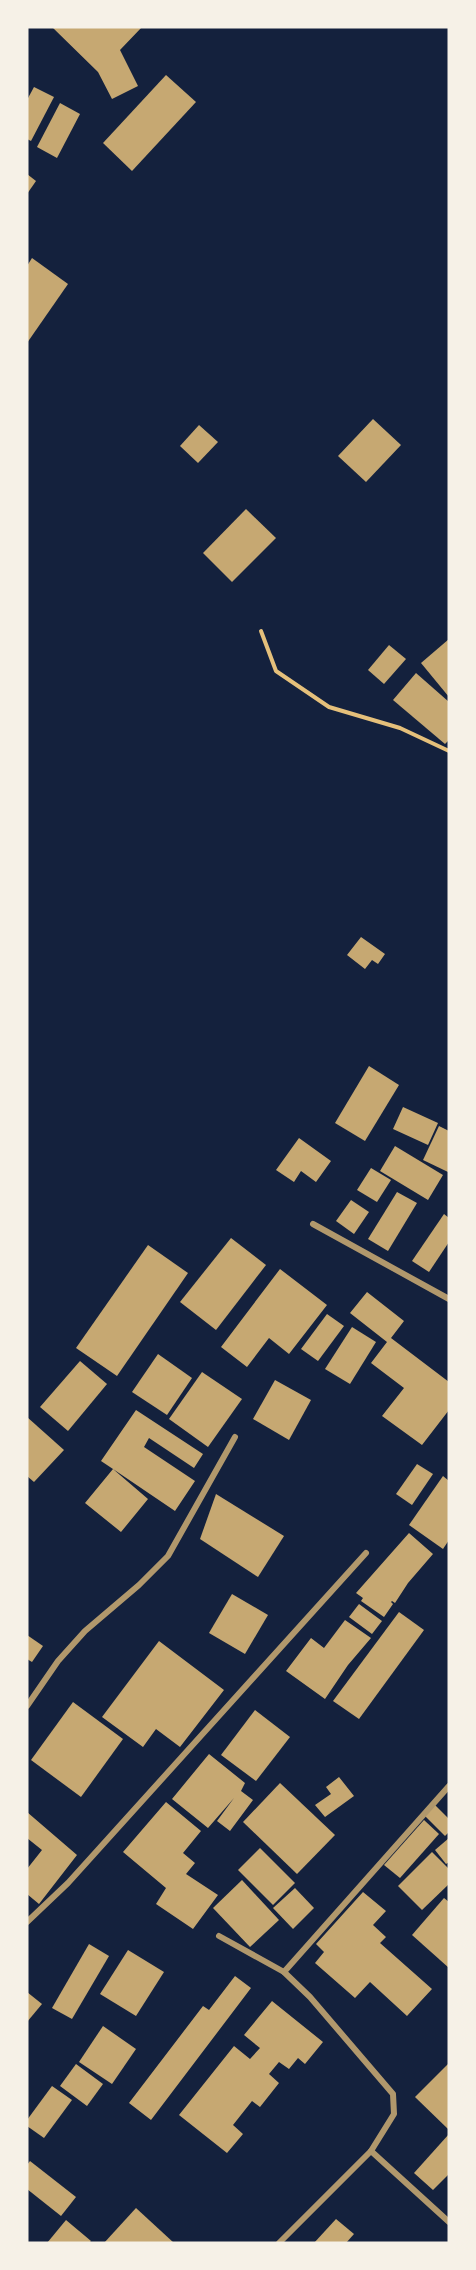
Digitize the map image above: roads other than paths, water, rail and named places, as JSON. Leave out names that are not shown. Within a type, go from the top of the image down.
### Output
[{"type":"street","points":[[314,1224],[449,1299]]},
{"type":"street","points":[[27,1706],[58,1661],[85,1631],[139,1585],[168,1556],[235,1437]]},
{"type":"street","points":[[27,1922],[69,1883],[366,1553]]},
{"type":"street","points":[[284,1972],[449,1786]]},
{"type":"street","points":[[219,1936],[284,1972],[310,1997],[393,2094],[394,2114],[371,2151],[279,2243]]},
{"type":"street","points":[[371,2151],[449,2222]]}]
